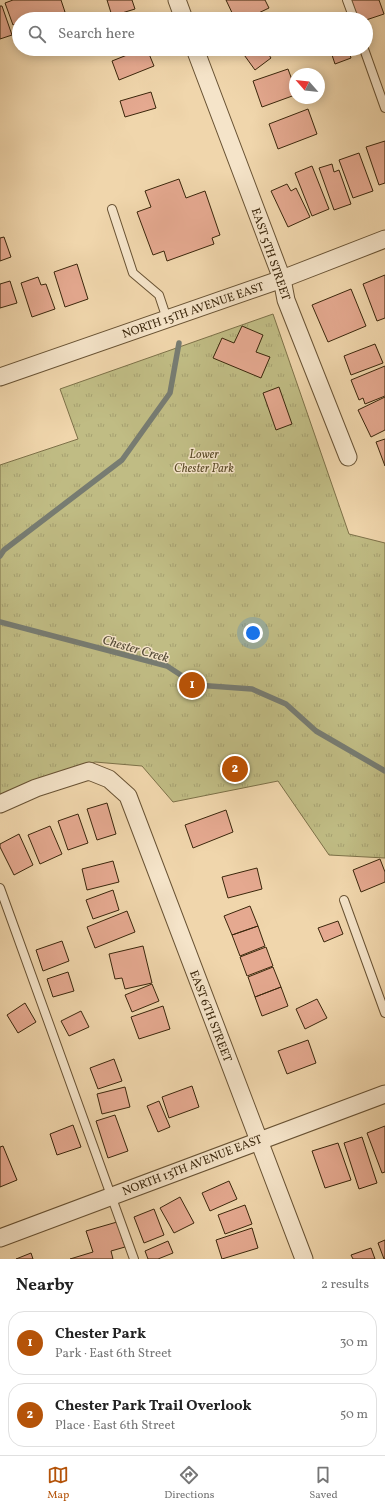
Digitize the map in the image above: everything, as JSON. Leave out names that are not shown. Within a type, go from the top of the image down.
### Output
[{"type":"street","points":[[177,0],[181,12]]},
{"type":"street","name":"EAST 5TH STREET","points":[[198,56],[282,279],[286,300],[348,457]]},
{"type":"street","name":"NORTH 15TH AVENUE EAST","points":[[0,377],[282,279],[385,239]]},
{"type":"street","name":"EAST 6TH STREET","points":[[0,804],[36,788],[89,771],[109,779],[128,796],[304,1259]]},
{"type":"street","name":"NORTH 13TH AVENUE EAST","points":[[0,1238],[258,1140],[385,1094]]},
{"type":"lane","points":[[347,0],[351,12]]},
{"type":"lane","points":[[366,56],[385,108]]},
{"type":"lane","points":[[112,209],[133,273],[159,295],[167,319]]},
{"type":"lane","points":[[0,888],[134,1259]]},
{"type":"lane","points":[[344,900],[385,1013]]},
{"type":"green space","name":"Lower Chester Park","points":[[273,314],[349,534],[385,543],[385,858],[329,855],[278,781],[173,802],[142,766],[95,762],[0,796],[0,465],[78,439],[60,389]]},
{"type":"building","points":[[13,0],[61,0],[65,12],[12,12],[12,22],[5,3]]},
{"type":"building","points":[[107,0],[132,0],[135,9],[125,12],[111,12]]},
{"type":"building","points":[[226,0],[265,0],[269,8],[261,12],[232,12]]},
{"type":"building","points":[[351,0],[379,0],[384,14],[373,18],[373,12],[355,12]]},
{"type":"building","points":[[0,6],[2,6],[12,35],[0,39]]},
{"type":"building","points":[[124,56],[150,56],[154,66],[119,80],[112,61]]},
{"type":"building","points":[[245,56],[270,56],[271,58],[255,70]]},
{"type":"building","points":[[332,56],[350,56],[351,58],[335,64]]},
{"type":"building","points":[[288,69],[289,97],[262,107],[253,81]]},
{"type":"building","points":[[151,92],[156,108],[125,117],[120,101]]},
{"type":"building","points":[[308,109],[317,134],[278,149],[269,124]]},
{"type":"building","points":[[385,141],[385,183],[379,185],[366,147]]},
{"type":"building","points":[[359,153],[373,191],[353,198],[339,160]]},
{"type":"building","points":[[332,164],[334,172],[339,170],[351,204],[334,210],[319,168]]},
{"type":"building","points":[[312,166],[329,209],[312,216],[295,173]]},
{"type":"building","points":[[179,179],[186,198],[205,191],[220,235],[212,238],[214,244],[167,261],[164,251],[153,255],[137,212],[151,207],[145,191]]},
{"type":"building","points":[[287,184],[291,191],[296,188],[310,217],[288,227],[271,191]]},
{"type":"building","points":[[4,237],[11,257],[0,261],[0,238]]},
{"type":"building","points":[[77,264],[88,299],[65,307],[54,272]]},
{"type":"building","points":[[385,275],[385,318],[377,321],[363,284]]},
{"type":"building","points":[[38,277],[41,285],[46,284],[55,309],[32,317],[21,283]]},
{"type":"building","points":[[10,281],[17,303],[0,308],[0,284]]},
{"type":"building","points":[[351,289],[366,326],[328,342],[312,305]]},
{"type":"building","points":[[242,326],[263,335],[256,352],[270,357],[261,378],[213,358],[222,338],[234,343]]},
{"type":"building","points":[[375,344],[383,363],[351,375],[344,356]]},
{"type":"building","points":[[385,366],[385,396],[365,404],[363,398],[359,400],[351,380]]},
{"type":"building","points":[[279,387],[292,424],[276,430],[263,393]]},
{"type":"building","points":[[385,397],[385,430],[371,437],[358,410]]},
{"type":"building","points":[[385,439],[385,466],[376,442]]},
{"type":"building","points":[[107,803],[116,834],[97,840],[87,809]]},
{"type":"building","points":[[226,810],[233,832],[193,848],[185,825]]},
{"type":"building","points":[[78,814],[88,843],[68,850],[58,821]]},
{"type":"building","points":[[50,826],[62,854],[40,864],[28,835]]},
{"type":"building","points":[[19,834],[33,865],[14,875],[0,847],[0,844]]},
{"type":"building","points":[[380,859],[385,872],[385,882],[361,892],[353,870]]},
{"type":"building","points":[[113,861],[119,882],[87,890],[82,869]]},
{"type":"building","points":[[257,868],[262,889],[228,898],[222,877]]},
{"type":"building","points":[[113,890],[119,910],[93,919],[86,900]]},
{"type":"building","points":[[250,906],[258,926],[232,935],[224,916]]},
{"type":"building","points":[[127,911],[135,932],[95,948],[87,927]]},
{"type":"building","points":[[338,921],[343,934],[324,942],[318,928]]},
{"type":"building","points":[[258,926],[265,946],[240,956],[232,935]]},
{"type":"building","points":[[62,941],[69,961],[43,971],[36,950]]},
{"type":"building","points":[[143,946],[152,983],[125,989],[122,978],[115,979],[109,954]]},
{"type":"building","points":[[266,947],[273,966],[247,976],[240,957]]},
{"type":"building","points":[[273,967],[281,987],[255,997],[248,977]]},
{"type":"building","points":[[68,972],[74,991],[53,997],[47,979]]},
{"type":"building","points":[[152,984],[159,1001],[132,1012],[125,995]]},
{"type":"building","points":[[281,987],[288,1006],[262,1016],[255,997]]},
{"type":"building","points":[[317,999],[327,1018],[305,1029],[296,1009]]},
{"type":"building","points":[[25,1003],[36,1022],[18,1033],[7,1015]]},
{"type":"building","points":[[163,1006],[170,1029],[139,1039],[131,1017]]},
{"type":"building","points":[[81,1011],[89,1027],[69,1036],[61,1021]]},
{"type":"building","points":[[308,1040],[316,1063],[287,1074],[278,1051]]},
{"type":"building","points":[[114,1059],[122,1081],[98,1089],[90,1068]]},
{"type":"building","points":[[192,1086],[199,1107],[169,1118],[162,1097]]},
{"type":"building","points":[[125,1087],[130,1107],[102,1114],[97,1094]]},
{"type":"building","points":[[159,1101],[170,1127],[158,1132],[147,1106]]},
{"type":"building","points":[[115,1115],[128,1151],[108,1158],[96,1121]]},
{"type":"building","points":[[73,1125],[81,1147],[57,1155],[50,1134]]},
{"type":"building","points":[[385,1126],[385,1172],[382,1173],[367,1133]]},
{"type":"building","points":[[362,1137],[377,1183],[359,1189],[344,1143]]},
{"type":"building","points":[[338,1143],[351,1180],[325,1188],[312,1151]]},
{"type":"building","points":[[3,1146],[17,1180],[0,1187],[0,1147]]},
{"type":"building","points":[[229,1181],[237,1199],[210,1211],[202,1193]]},
{"type":"building","points":[[180,1197],[194,1223],[174,1233],[160,1208]]},
{"type":"building","points":[[245,1205],[252,1224],[225,1234],[218,1215]]},
{"type":"building","points":[[154,1209],[164,1235],[144,1243],[134,1217]]},
{"type":"building","points":[[117,1222],[125,1247],[111,1251],[113,1259],[70,1259],[93,1252],[86,1231]]},
{"type":"building","points":[[252,1228],[258,1248],[222,1259],[216,1240]]},
{"type":"building","points":[[385,1240],[385,1259],[384,1259],[378,1243]]},
{"type":"building","points":[[168,1241],[173,1253],[158,1259],[148,1259],[145,1251]]},
{"type":"building","points":[[371,1248],[375,1259],[353,1259],[351,1255]]},
{"type":"building","points":[[31,1253],[33,1259],[16,1259]]},
{"type":"waterway","points":[[0,556],[4,550],[122,460],[170,393],[179,343]]},
{"type":"waterway","name":"Chester Creek","points":[[0,622],[167,666],[196,685],[252,689],[286,704],[316,731],[385,771]]},
{"type":"place","name":"Chester Park","points":[[192,685]]},
{"type":"place","name":"Chester Park Trail Overlook","points":[[235,769]]}]
